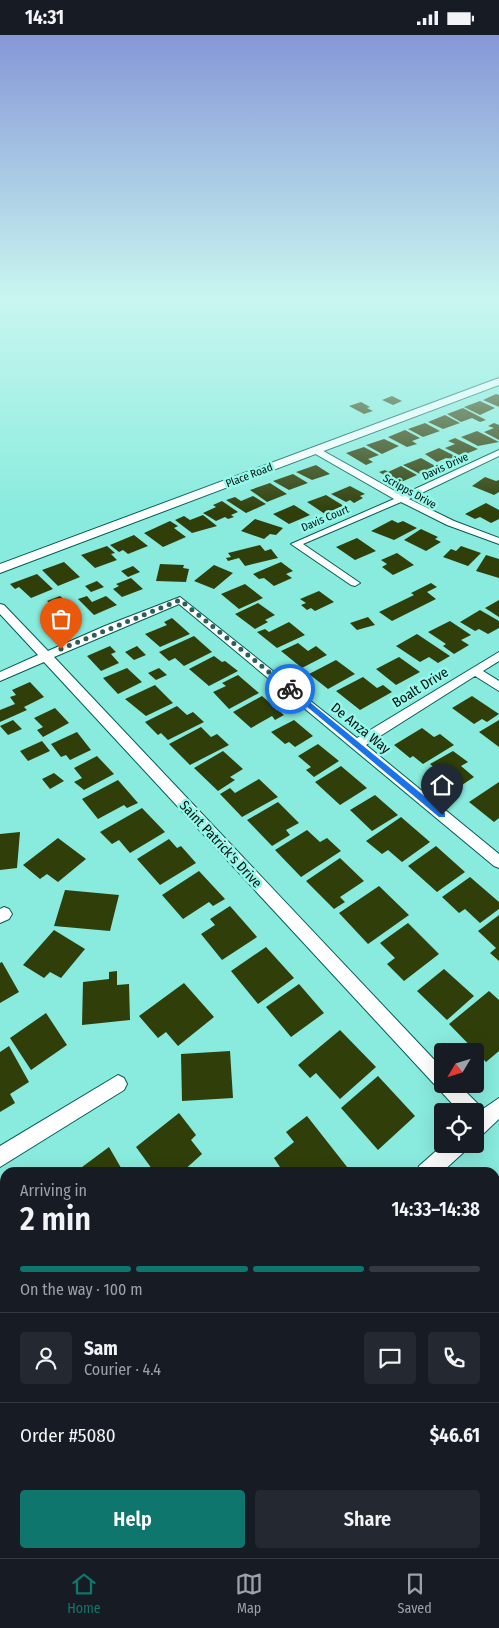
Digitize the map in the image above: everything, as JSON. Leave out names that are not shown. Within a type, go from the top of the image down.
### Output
[{"type":"street","name":"Place Road","points":[[0,569],[499,381]]},
{"type":"street","name":"Scripps Drive","points":[[316,450],[443,521],[499,541]]},
{"type":"street","name":"Davis Drive","points":[[401,499],[499,453]]},
{"type":"street","points":[[488,458],[499,463]]},
{"type":"street","name":"Davis Court","points":[[355,583],[296,544],[401,499]]},
{"type":"street","name":"De Anza Way","points":[[45,656],[180,600],[358,744],[499,862]]},
{"type":"street","name":"Saint Patrick's Drive","points":[[0,607],[434,1071]]},
{"type":"street","points":[[0,677],[45,656]]},
{"type":"street","name":"Boalt Drive","points":[[358,744],[499,657]]},
{"type":"street","points":[[475,671],[499,687]]},
{"type":"street","points":[[0,1157],[118,1084]]},
{"type":"street","points":[[454,1093],[462,1103]]},
{"type":"street","points":[[484,1115],[499,1107]]},
{"type":"street","points":[[433,1167],[448,1153]]},
{"type":"building","points":[[496,394],[499,395],[499,407],[483,400]]},
{"type":"building","points":[[392,396],[402,401],[393,405],[382,400]]},
{"type":"building","points":[[480,401],[495,408],[480,415],[464,407]]},
{"type":"building","points":[[361,402],[373,411],[364,414],[349,406]]},
{"type":"building","points":[[463,408],[486,420],[480,422],[472,418],[461,422],[447,414]]},
{"type":"building","points":[[445,415],[460,423],[443,429],[428,422]]},
{"type":"building","points":[[425,423],[440,431],[423,437],[408,429]]},
{"type":"building","points":[[494,423],[499,425],[499,440],[484,432],[494,428],[488,426]]},
{"type":"building","points":[[405,430],[420,438],[412,441],[417,444],[407,447],[388,437]]},
{"type":"building","points":[[477,431],[499,442],[478,446],[461,437]]},
{"type":"building","points":[[455,438],[478,449],[461,456],[445,448],[455,444],[448,441]]},
{"type":"building","points":[[384,439],[399,446],[382,454],[366,445]]},
{"type":"building","points":[[364,447],[379,455],[368,459],[373,462],[366,465],[346,453]]},
{"type":"building","points":[[439,448],[457,457],[451,460],[446,458],[437,462],[425,454]]},
{"type":"building","points":[[421,458],[437,467],[420,474],[403,465]]},
{"type":"building","points":[[316,465],[330,474],[312,480],[296,472]]},
{"type":"building","points":[[401,466],[417,475],[399,483],[379,472],[385,470],[388,472]]},
{"type":"building","points":[[293,474],[308,483],[289,490],[273,481]]},
{"type":"building","points":[[485,477],[496,481],[499,480],[499,492],[494,495],[472,486]]},
{"type":"building","points":[[270,483],[287,494],[267,502],[250,490]]},
{"type":"building","points":[[350,486],[365,494],[360,496],[363,498],[354,503],[350,500],[346,502],[331,494]]},
{"type":"building","points":[[326,495],[344,506],[325,514],[307,502]]},
{"type":"building","points":[[253,496],[266,504],[246,513],[226,500],[235,497],[241,501]]},
{"type":"building","points":[[222,501],[238,512],[231,515],[234,517],[228,519],[225,517],[216,521],[203,513],[216,507],[213,505]]},
{"type":"building","points":[[486,503],[499,510],[499,519],[491,523],[480,517],[475,519],[465,514]]},
{"type":"building","points":[[294,505],[310,515],[289,524],[273,514]]},
{"type":"building","points":[[203,515],[217,526],[192,533],[175,520],[184,516],[190,520]]},
{"type":"building","points":[[255,519],[283,528],[276,535],[270,534],[264,539],[241,531]]},
{"type":"building","points":[[392,520],[398,523],[403,521],[417,528],[394,540],[371,531]]},
{"type":"building","points":[[170,521],[178,526],[174,528],[186,537],[163,547],[144,533]]},
{"type":"building","points":[[421,529],[438,537],[435,539],[441,542],[426,551],[404,540]]},
{"type":"building","points":[[134,535],[148,546],[128,554],[123,550],[119,552],[110,545]]},
{"type":"building","points":[[357,538],[376,551],[355,560],[336,547]]},
{"type":"building","points":[[260,545],[265,551],[271,549],[278,558],[245,566],[239,558],[228,561],[226,558],[231,557],[228,553]]},
{"type":"building","points":[[107,546],[115,553],[111,554],[117,560],[95,568],[81,555]]},
{"type":"building","points":[[461,546],[481,553],[468,566],[443,557],[451,549],[456,551]]},
{"type":"building","points":[[397,553],[414,565],[393,575],[382,567],[387,564],[381,560]]},
{"type":"building","points":[[486,555],[499,559],[499,578],[476,571]]},
{"type":"building","points":[[64,562],[80,577],[58,586],[42,570]]},
{"type":"building","points":[[281,562],[293,571],[286,574],[292,578],[274,586],[264,578],[259,579],[253,574]]},
{"type":"building","points":[[160,564],[184,565],[183,568],[189,569],[186,582],[156,581]]},
{"type":"building","points":[[214,565],[233,573],[214,589],[194,581]]},
{"type":"building","points":[[133,566],[140,572],[128,577],[121,571]]},
{"type":"building","points":[[37,574],[53,589],[31,598],[19,587],[15,589],[10,584]]},
{"type":"building","points":[[131,578],[143,589],[122,597],[113,589],[119,586],[116,584]]},
{"type":"building","points":[[97,581],[104,587],[91,592],[85,586]]},
{"type":"building","points":[[431,583],[437,587],[427,592],[436,599],[392,621],[379,612],[414,595],[411,593]]},
{"type":"building","points":[[245,584],[263,598],[239,609],[221,594]]},
{"type":"building","points":[[319,591],[334,602],[315,611],[311,608],[307,610],[301,605],[306,603],[300,599]]},
{"type":"building","points":[[60,596],[67,602],[54,607],[47,601]]},
{"type":"building","points":[[87,596],[92,602],[106,596],[117,605],[94,615],[78,599]]},
{"type":"building","points":[[499,600],[499,617],[485,608]]},
{"type":"building","points":[[258,603],[275,615],[265,620],[268,622],[255,629],[235,614]]},
{"type":"building","points":[[69,610],[81,622],[57,632],[46,620]]},
{"type":"building","points":[[480,610],[499,621],[499,628],[488,634],[479,629],[475,631],[460,622]]},
{"type":"building","points":[[368,617],[375,625],[357,630],[350,623]]},
{"type":"building","points":[[172,618],[190,634],[160,647],[145,634],[167,625],[164,622]]},
{"type":"building","points":[[450,621],[471,635],[461,640],[469,645],[454,654],[443,646],[446,644],[428,632]]},
{"type":"building","points":[[289,622],[305,635],[277,648],[257,632],[265,629],[269,632]]},
{"type":"building","points":[[417,634],[450,656],[438,663],[429,657],[420,662],[396,646]]},
{"type":"building","points":[[194,636],[212,652],[184,666],[175,658],[169,661],[159,652]]},
{"type":"building","points":[[298,643],[308,651],[316,646],[327,655],[302,668],[281,651]]},
{"type":"building","points":[[110,646],[116,652],[111,654],[119,663],[101,671],[87,656]]},
{"type":"building","points":[[137,646],[146,655],[134,660],[125,652]]},
{"type":"building","points":[[214,656],[222,662],[225,661],[238,671],[209,686],[189,669]]},
{"type":"building","points":[[399,657],[420,672],[396,685],[376,669]]},
{"type":"building","points":[[336,660],[355,674],[328,689],[309,674]]},
{"type":"building","points":[[127,668],[142,682],[118,694],[103,678]]},
{"type":"building","points":[[159,668],[167,675],[156,680],[148,673]]},
{"type":"building","points":[[238,675],[259,693],[229,709],[213,692],[226,686],[222,683]]},
{"type":"building","points":[[363,677],[377,688],[383,685],[392,692],[360,710],[336,691]]},
{"type":"building","points":[[30,682],[44,697],[24,707],[27,710],[0,722],[0,710],[15,704],[10,697],[16,695],[12,690]]},
{"type":"building","points":[[155,685],[173,703],[146,716],[125,699]]},
{"type":"building","points":[[262,696],[284,715],[275,720],[272,716],[251,728],[233,712]]},
{"type":"building","points":[[472,696],[499,714],[487,722],[482,719],[474,724],[452,708]]},
{"type":"building","points":[[177,706],[187,715],[193,712],[204,722],[168,740],[161,733],[158,735],[145,722]]},
{"type":"building","points":[[55,708],[69,723],[43,737],[37,730],[43,727],[34,718]]},
{"type":"building","points":[[13,720],[22,729],[8,735],[0,726]]},
{"type":"building","points":[[294,720],[313,736],[295,747],[289,742],[285,744],[271,732]]},
{"type":"building","points":[[499,720],[499,747],[479,732]]},
{"type":"building","points":[[201,727],[211,737],[217,734],[229,745],[190,765],[169,744]]},
{"type":"building","points":[[422,728],[434,737],[440,734],[454,745],[423,764],[413,756],[410,758],[394,745]]},
{"type":"building","points":[[77,732],[91,750],[70,760],[66,755],[61,757],[51,744]]},
{"type":"building","points":[[42,741],[50,751],[28,761],[20,751]]},
{"type":"building","points":[[318,744],[339,761],[314,777],[306,770],[311,767],[298,756]]},
{"type":"building","points":[[223,751],[243,769],[230,777],[235,780],[218,791],[194,768]]},
{"type":"building","points":[[453,751],[468,762],[461,766],[474,777],[453,791],[437,777],[442,774],[430,764]]},
{"type":"building","points":[[97,756],[114,774],[84,790],[74,782],[82,778],[74,768]]},
{"type":"building","points":[[341,766],[367,788],[340,805],[315,782]]},
{"type":"building","points":[[54,773],[64,781],[50,789],[42,779]]},
{"type":"building","points":[[259,779],[278,797],[242,817],[220,794],[230,788],[235,793]]},
{"type":"building","points":[[118,780],[138,803],[127,808],[124,805],[98,819],[82,799]]},
{"type":"building","points":[[499,782],[499,818],[494,822],[469,802]]},
{"type":"building","points":[[375,795],[398,815],[372,831],[350,810]]},
{"type":"building","points":[[278,802],[299,823],[286,830],[290,835],[272,846],[247,820]]},
{"type":"building","points":[[142,808],[165,832],[130,853],[119,840],[112,844],[100,832]]},
{"type":"building","points":[[401,817],[430,842],[402,862],[388,850],[382,854],[366,841]]},
{"type":"building","points":[[307,830],[320,842],[327,838],[341,851],[301,877],[275,850]]},
{"type":"building","points":[[20,832],[17,868],[0,870],[0,834]]},
{"type":"building","points":[[58,838],[86,859],[58,882],[47,874],[40,879],[23,865]]},
{"type":"building","points":[[169,839],[177,848],[181,846],[196,863],[160,885],[137,859]]},
{"type":"building","points":[[436,846],[465,872],[437,892],[408,866]]},
{"type":"building","points":[[340,858],[364,881],[340,897],[345,902],[334,909],[306,881]]},
{"type":"building","points":[[199,871],[225,899],[213,906],[209,902],[183,919],[162,895]]},
{"type":"building","points":[[470,877],[499,902],[499,909],[480,923],[465,909],[459,913],[442,897]]},
{"type":"building","points":[[379,886],[409,915],[368,944],[339,913]]},
{"type":"building","points":[[65,890],[119,895],[110,931],[54,926]]},
{"type":"building","points":[[230,906],[257,937],[222,960],[201,934],[215,925],[210,919]]},
{"type":"building","points":[[499,915],[499,961],[490,953],[496,948],[478,931]]},
{"type":"building","points":[[408,923],[439,954],[404,981],[387,964],[395,958],[380,943]]},
{"type":"building","points":[[54,930],[85,949],[61,978],[50,972],[44,978],[23,965]]},
{"type":"building","points":[[266,947],[294,978],[258,1004],[231,971]]},
{"type":"building","points":[[2,962],[19,992],[0,1003],[0,963]]},
{"type":"building","points":[[444,969],[474,996],[447,1020],[417,991]]},
{"type":"building","points":[[117,971],[117,985],[129,984],[130,1020],[82,1025],[83,982],[109,979],[109,972]]},
{"type":"building","points":[[184,983],[214,1017],[178,1046],[166,1032],[158,1038],[139,1016]]},
{"type":"building","points":[[299,984],[324,1013],[291,1037],[266,1007]]},
{"type":"building","points":[[489,991],[499,1000],[499,1051],[486,1062],[484,1060],[484,1043],[468,1043],[449,1024]]},
{"type":"building","points":[[46,1013],[67,1045],[31,1070],[10,1038]]},
{"type":"building","points":[[340,1030],[376,1067],[340,1099],[316,1073],[310,1078],[298,1065]]},
{"type":"building","points":[[9,1046],[29,1082],[10,1094],[15,1103],[0,1112],[0,1052]]},
{"type":"building","points":[[230,1051],[233,1098],[182,1101],[181,1054]]},
{"type":"building","points":[[378,1076],[415,1116],[378,1150],[341,1108]]},
{"type":"building","points":[[179,1113],[196,1135],[191,1140],[202,1154],[188,1167],[151,1167],[136,1147]]},
{"type":"building","points":[[307,1116],[347,1167],[280,1167],[274,1158],[294,1142],[286,1132]]},
{"type":"building","points":[[109,1147],[121,1167],[82,1167]]},
{"type":"way so far","points":[[61,649],[180,600],[290,689]]},
{"type":"route","points":[[290,689],[442,815]]}]
